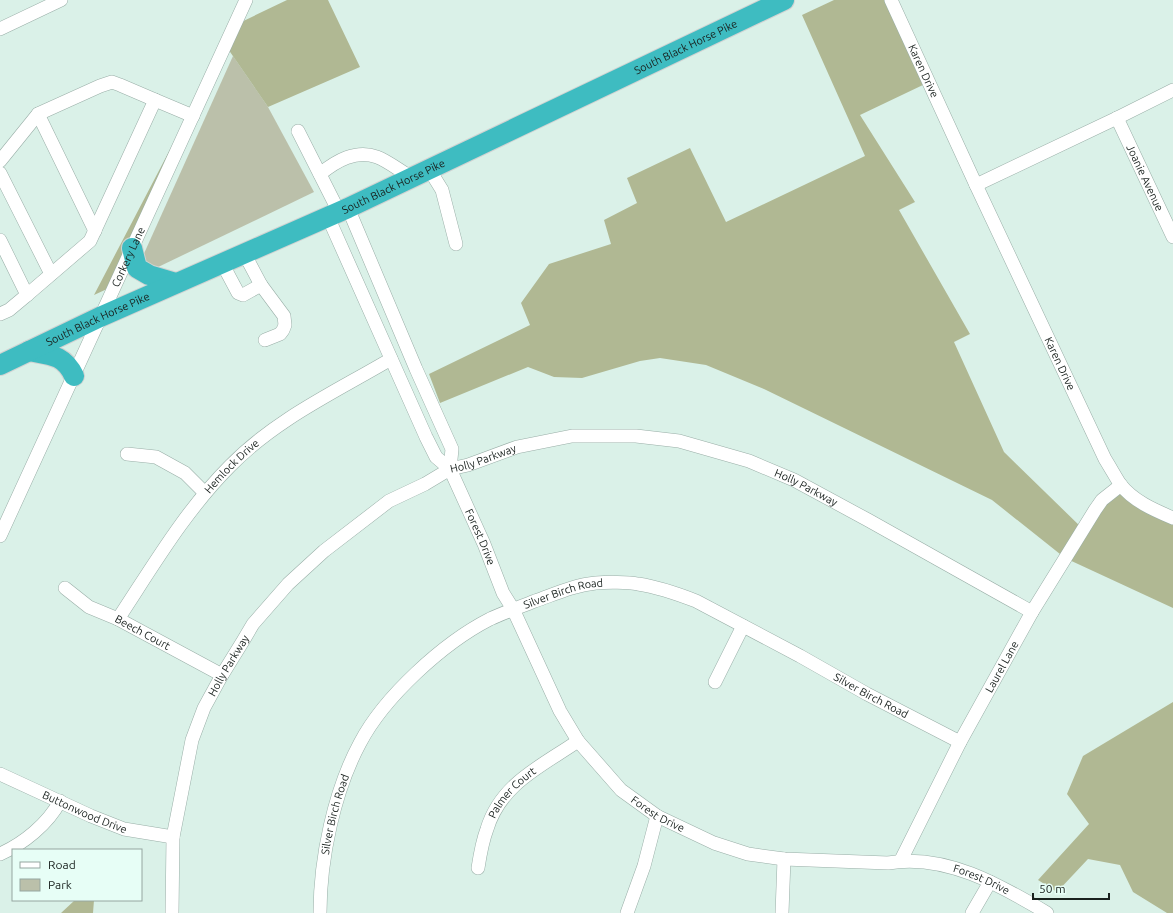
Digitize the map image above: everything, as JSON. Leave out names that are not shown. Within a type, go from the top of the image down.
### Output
[{"type":"highway","name":"South Black Horse Pike","points":[[0,365],[100,317],[338,212],[784,0]]},
{"type":"highway","points":[[132,248],[137,268],[149,275],[176,283]]},
{"type":"highway","points":[[28,351],[58,357],[69,366],[74,376]]},
{"type":"street","points":[[0,29],[61,0]]},
{"type":"street","name":"Corkery Lane","points":[[0,536],[246,0]]},
{"type":"street","name":"Karen Drive","points":[[891,0],[1095,439],[1121,484],[1142,503],[1173,518]]},
{"type":"street","points":[[0,161],[38,114],[112,82],[192,116]]},
{"type":"street","points":[[976,185],[1173,90]]},
{"type":"street","points":[[0,314],[9,310],[90,241],[155,100]]},
{"type":"street","points":[[38,114],[95,231]]},
{"type":"street","name":"Joanie Avenue","points":[[1117,118],[1173,237]]},
{"type":"street","points":[[298,131],[416,369],[452,449],[450,469]]},
{"type":"street","points":[[320,174],[332,164],[342,159],[362,154],[377,157],[411,178]]},
{"type":"street","points":[[429,169],[442,190],[456,244]]},
{"type":"street","points":[[0,173],[51,274]]},
{"type":"street","name":"Forest Drive","points":[[338,212],[391,359],[436,457],[450,469],[484,544],[503,593],[513,609],[560,711],[578,741],[622,790],[657,816],[702,838],[736,851],[784,859],[888,863],[902,860],[938,864],[955,868],[990,882],[1010,891],[1047,913]]},
{"type":"street","points":[[0,240],[27,295]]},
{"type":"street","points":[[244,253],[261,285],[284,316],[285,325],[280,334],[265,340]]},
{"type":"street","points":[[222,263],[238,293],[243,294],[261,285]]},
{"type":"street","name":"Hemlock Drive","points":[[118,619],[177,528],[230,465],[257,442],[317,400],[391,359]]},
{"type":"street","name":"Holly Parkway","points":[[172,913],[173,837],[192,740],[204,708],[252,624],[288,584],[324,550],[379,508],[401,495],[426,484],[450,469],[468,465],[531,443],[572,436],[636,436],[679,441],[749,461],[794,480],[1032,612]]},
{"type":"street","points":[[127,454],[156,457],[185,473],[205,493]]},
{"type":"street","name":"Laurel Lane","points":[[902,860],[960,742],[1032,612],[1052,582],[1095,510],[1102,500],[1121,484]]},
{"type":"street","name":"Silver Birch Road","points":[[320,913],[322,882],[332,822],[345,776],[354,754],[366,732],[380,713],[422,669],[478,627],[513,609],[568,589],[596,583],[637,584],[683,596],[696,601],[800,656],[867,694],[960,742]]},
{"type":"street","name":"Beech Court","points":[[65,588],[88,607],[118,619],[222,675]]},
{"type":"street","points":[[715,682],[743,626]]},
{"type":"street","name":"Palmer Court","points":[[478,868],[487,828],[504,796],[521,779],[578,741]]},
{"type":"street","name":"Buttonwood Drive","points":[[0,774],[91,816],[124,829],[173,837]]},
{"type":"street","points":[[0,854],[22,843],[56,809],[60,801]]},
{"type":"street","points":[[627,913],[644,866],[657,816]]},
{"type":"street","points":[[782,913],[784,859]]},
{"type":"street","points":[[972,913],[990,882]]},
{"type":"green space","points":[[287,0],[328,0],[360,67],[268,107],[226,46],[120,283],[94,295],[235,25]]},
{"type":"green space","points":[[834,0],[885,0],[925,84],[860,115],[915,202],[899,210],[970,334],[954,342],[1004,452],[1084,530],[1114,487],[1173,515],[1173,608],[1065,558],[992,500],[764,389],[706,365],[660,358],[640,361],[582,378],[554,377],[528,367],[440,403],[429,374],[530,325],[521,303],[549,264],[611,244],[604,220],[637,203],[627,178],[690,148],[726,222],[865,156],[802,15]]},
{"type":"green space","points":[[233,56],[268,107],[314,192],[154,269],[142,258]]},
{"type":"green space","points":[[1173,702],[1173,913],[1167,913],[1133,892],[1120,865],[1088,859],[1057,892],[1038,880],[1089,824],[1067,794],[1083,756]]},
{"type":"green space","points":[[74,901],[94,901],[93,913],[61,913]]}]
